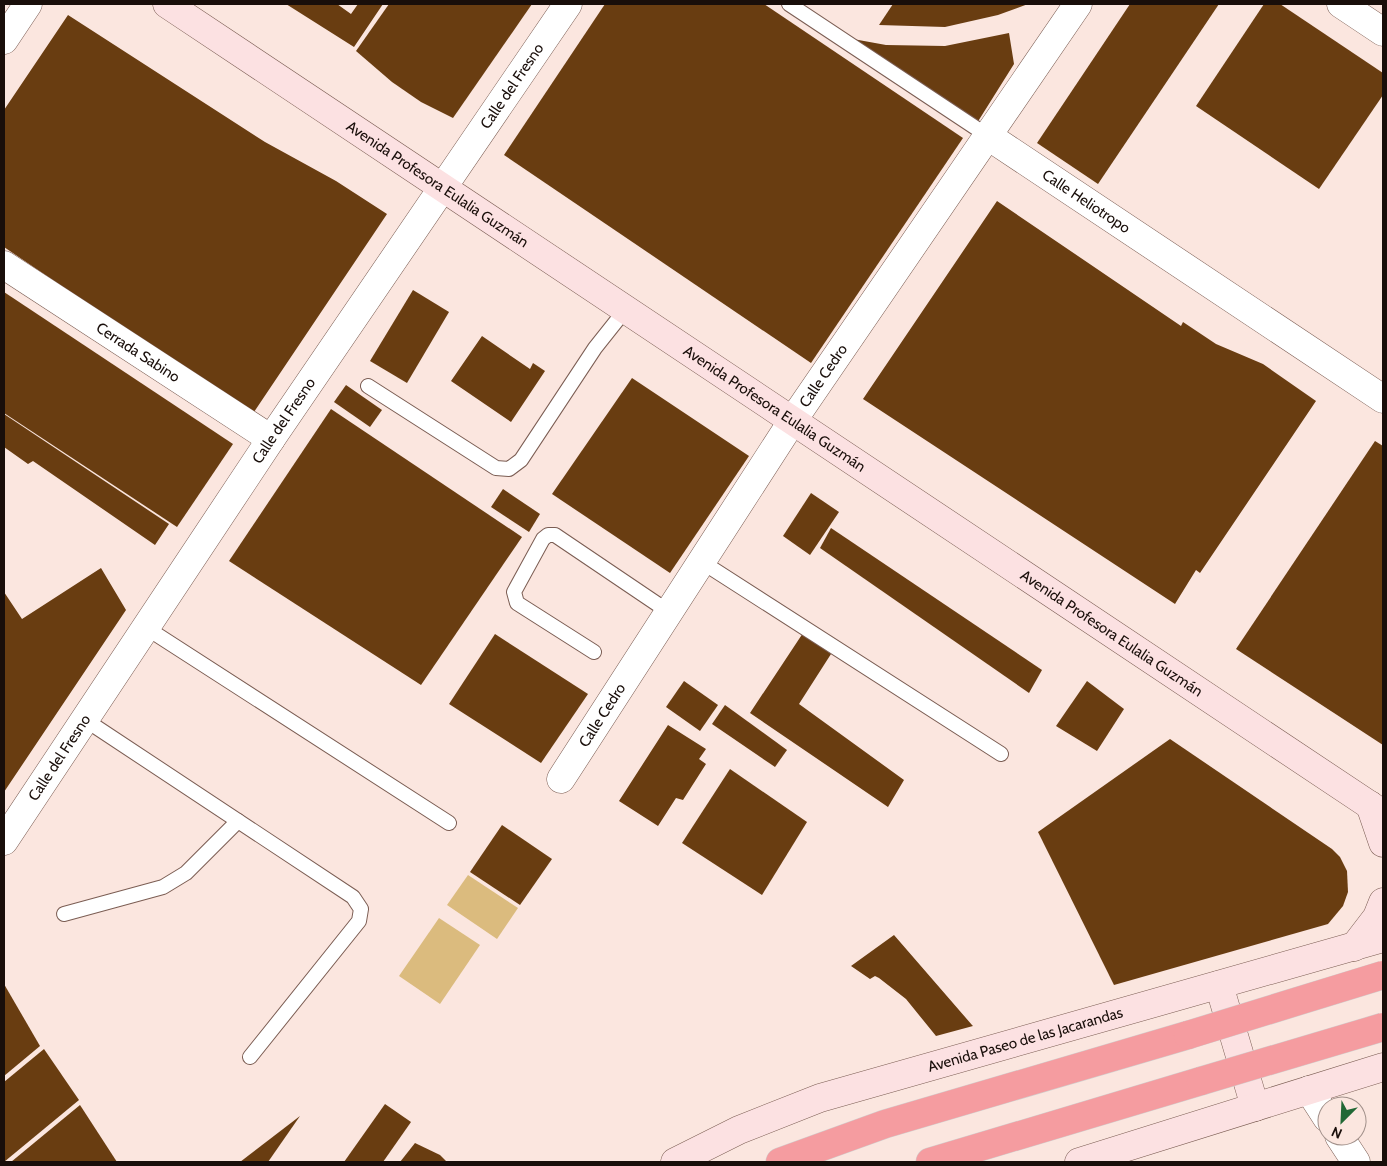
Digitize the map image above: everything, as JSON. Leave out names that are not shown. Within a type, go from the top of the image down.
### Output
[{"type":"highway","points":[[780,1162],[805,1151],[885,1124],[1188,1035],[1383,975]]},
{"type":"highway","points":[[930,1162],[1383,1027]]},
{"type":"main road","name":"Avenida Profesora Eulalia Guzmán","points":[[167,4],[1377,809]]},
{"type":"main road","points":[[1377,809],[1383,843]]},
{"type":"main road","points":[[1354,947],[1377,917],[1383,902]]},
{"type":"main road","name":"Avenida Paseo de las Jacarandas","points":[[675,1162],[739,1130],[820,1098],[1383,938]]},
{"type":"main road","points":[[1219,985],[1255,1107]]},
{"type":"main road","points":[[1079,1162],[1383,1067]]},
{"type":"street","points":[[4,40],[28,4]]},
{"type":"street","name":"Calle del Fresno","points":[[4,841],[271,440],[568,4]]},
{"type":"street","name":"Calle Cedro","points":[[561,779],[793,420],[1078,4]]},
{"type":"street","points":[[1341,4],[1383,32]]},
{"type":"street","name":"Calle Heliotropo","points":[[988,136],[1383,399]]},
{"type":"street","name":"Cerrada Sabino","points":[[4,265],[271,440]]},
{"type":"street","points":[[1309,1090],[1317,1102]]},
{"type":"street","points":[[1346,1146],[1356,1162]]},
{"type":"lane","name":"Calle Heliotropo","points":[[789,4],[988,136]]},
{"type":"lane","points":[[368,386],[496,468],[509,470],[521,460],[595,348],[626,309]]},
{"type":"lane","points":[[594,652],[517,603],[514,598],[514,592],[543,539],[548,535],[555,535],[669,612]]},
{"type":"lane","points":[[702,562],[1001,754]]},
{"type":"lane","points":[[145,627],[449,823]]},
{"type":"lane","points":[[84,719],[353,897],[361,909],[360,921],[250,1057]]},
{"type":"lane","points":[[64,914],[164,887],[186,873],[238,821]]},
{"type":"shaded area","points":[[468,875],[518,908],[497,939],[447,905]]},
{"type":"shaded area","points":[[439,918],[480,945],[440,1004],[399,976]]},
{"type":"building","points":[[286,4],[337,4],[351,14],[358,4],[383,4],[354,47]]},
{"type":"building","points":[[389,4],[532,4],[453,118],[421,102],[392,82],[356,51]]},
{"type":"building","points":[[605,4],[764,4],[963,138],[811,363],[504,155]]},
{"type":"building","points":[[893,4],[1028,4],[998,15],[945,27],[879,25]]},
{"type":"building","points":[[1130,4],[1219,4],[1098,184],[1037,143]]},
{"type":"building","points":[[1264,4],[1280,4],[1383,73],[1383,95],[1319,189],[1196,106]]},
{"type":"building","points":[[68,15],[265,142],[336,181],[387,214],[252,415],[4,247],[4,110]]},
{"type":"building","points":[[1009,33],[1014,64],[977,123],[853,39],[886,45],[945,46]]},
{"type":"building","points":[[997,201],[1181,326],[1183,322],[1216,344],[1263,364],[1316,401],[1200,573],[1196,570],[1175,604],[863,399]]},
{"type":"building","points":[[413,290],[449,312],[407,383],[370,361]]},
{"type":"building","points":[[4,292],[233,444],[177,527],[4,413]]},
{"type":"building","points":[[482,336],[530,369],[533,363],[545,371],[511,422],[451,381]]},
{"type":"building","points":[[632,378],[749,456],[670,573],[552,494]]},
{"type":"building","points":[[346,385],[382,410],[370,427],[334,402]]},
{"type":"building","points":[[331,409],[522,537],[421,685],[229,561]]},
{"type":"building","points":[[4,414],[169,524],[155,545],[33,461],[28,464],[4,447]]},
{"type":"building","points":[[1375,441],[1383,446],[1383,745],[1236,649]]},
{"type":"building","points":[[503,489],[540,514],[529,532],[491,507]]},
{"type":"building","points":[[811,493],[839,512],[810,555],[783,536]]},
{"type":"building","points":[[831,528],[1042,670],[1029,693],[820,548]]},
{"type":"building","points":[[101,568],[126,610],[4,792],[4,592],[22,619]]},
{"type":"building","points":[[803,633],[831,654],[799,704],[904,780],[888,807],[750,713]]},
{"type":"building","points":[[495,634],[588,694],[541,763],[449,704]]},
{"type":"building","points":[[684,681],[718,705],[700,731],[666,707]]},
{"type":"building","points":[[1087,681],[1124,709],[1097,751],[1056,726]]},
{"type":"building","points":[[725,705],[787,750],[775,767],[712,724]]},
{"type":"building","points":[[668,725],[706,749],[699,759],[706,764],[683,800],[676,798],[658,826],[619,801]]},
{"type":"building","points":[[1170,739],[1332,849],[1340,857],[1347,871],[1348,892],[1343,906],[1328,924],[1114,985],[1038,832]]},
{"type":"building","points":[[730,769],[807,822],[762,895],[682,843]]},
{"type":"building","points":[[502,825],[552,859],[520,905],[470,872]]},
{"type":"building","points":[[894,935],[973,1026],[936,1036],[906,999],[879,978],[875,976],[870,979],[851,966]]},
{"type":"building","points":[[4,984],[40,1046],[4,1076]]},
{"type":"building","points":[[44,1049],[79,1100],[4,1162],[4,1082]]},
{"type":"building","points":[[385,1104],[411,1122],[383,1162],[344,1162]]},
{"type":"building","points":[[80,1105],[117,1162],[11,1162]]},
{"type":"building","points":[[300,1116],[268,1162],[240,1162]]},
{"type":"building","points":[[415,1143],[440,1155],[447,1162],[400,1162]]}]
